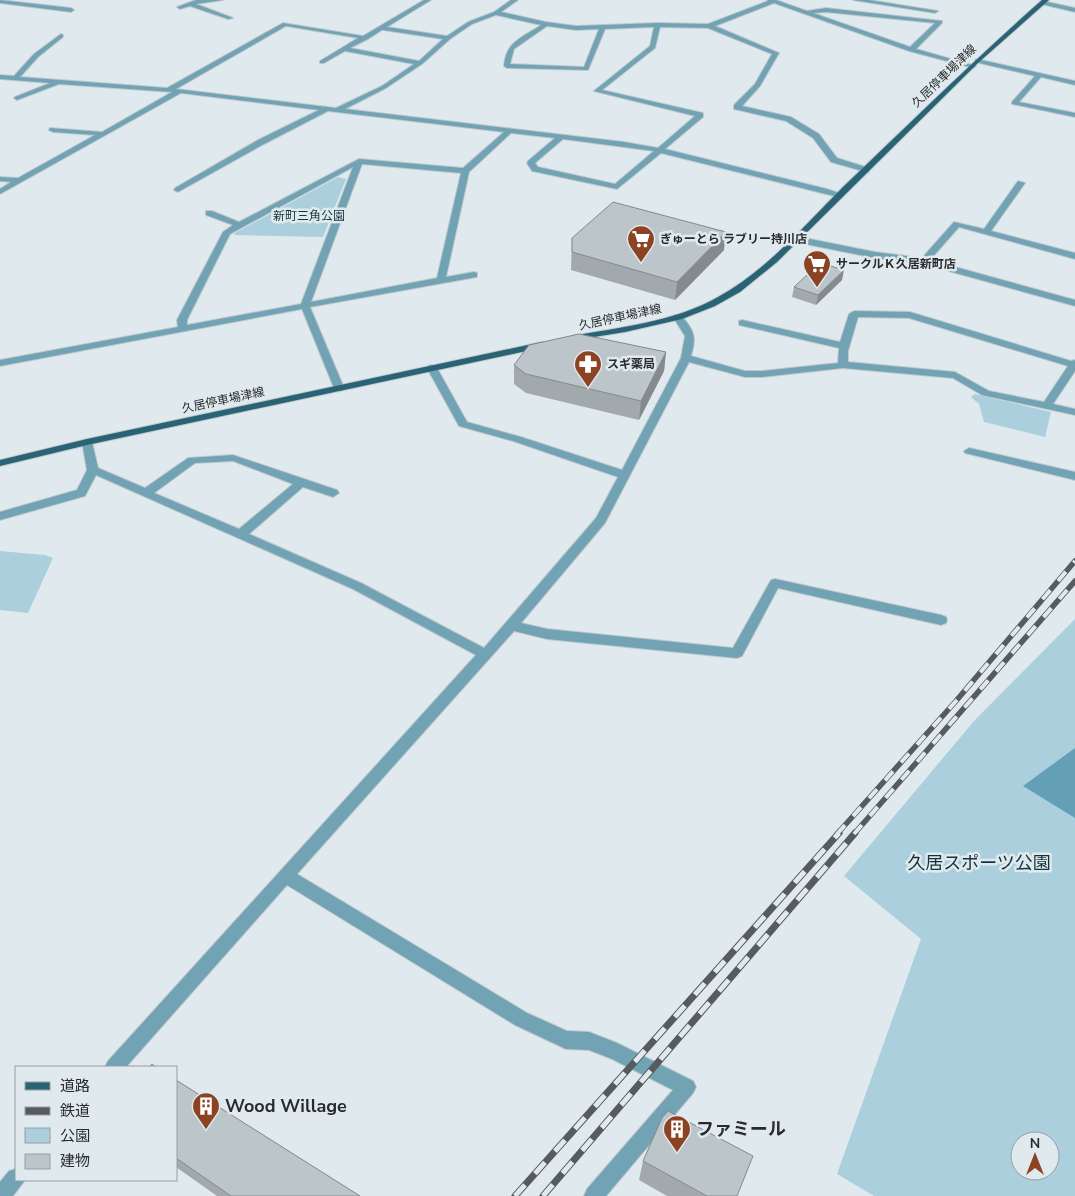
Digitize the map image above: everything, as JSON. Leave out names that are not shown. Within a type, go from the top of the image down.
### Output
[{"type":"main road","name":"久居停車場津線","points":[[0,463],[87,442],[678,317],[713,304],[737,289],[796,239],[975,64],[1044,1]]},
{"type":"street","points":[[180,7],[199,0],[220,0]]},
{"type":"street","points":[[322,62],[428,0]]},
{"type":"street","points":[[338,110],[379,90],[420,63],[448,38],[470,23],[496,13],[515,0]]},
{"type":"street","points":[[856,0],[935,11]]},
{"type":"street","points":[[709,26],[772,1],[911,50],[1075,83]]},
{"type":"street","points":[[1044,1],[1075,10]]},
{"type":"street","points":[[0,2],[71,10]]},
{"type":"street","points":[[190,4],[230,18]]},
{"type":"street","points":[[804,12],[826,10],[940,22],[911,50]]},
{"type":"street","points":[[496,13],[546,24],[576,28],[657,25],[709,26],[776,52],[758,85],[737,106],[788,119],[816,136],[834,160],[866,170]]},
{"type":"street","points":[[168,90],[285,24],[366,38]]},
{"type":"street","points":[[546,24],[512,48],[508,55],[507,66],[557,66],[586,69],[603,27]]},
{"type":"street","points":[[561,137],[531,163],[536,169],[617,186],[700,115],[597,91],[653,47],[657,25]]},
{"type":"street","points":[[383,28],[448,38]]},
{"type":"street","points":[[15,79],[39,52],[61,36]]},
{"type":"street","points":[[344,49],[420,63]]},
{"type":"street","points":[[1039,75],[1014,103],[1075,115]]},
{"type":"street","points":[[0,77],[180,91],[624,144],[659,150],[824,190],[839,196]]},
{"type":"street","points":[[17,98],[48,87],[58,81]]},
{"type":"street","points":[[0,192],[180,91]]},
{"type":"street","points":[[178,190],[261,142],[326,109]]},
{"type":"street","points":[[53,130],[106,134]]},
{"type":"street","points":[[441,280],[465,171],[509,131]]},
{"type":"street","points":[[183,329],[182,320],[227,232],[239,225],[359,161],[465,171]]},
{"type":"street","points":[[339,388],[305,306],[359,161]]},
{"type":"street","points":[[0,179],[20,181]]},
{"type":"street","points":[[986,232],[1021,183]]},
{"type":"street","points":[[209,213],[239,225]]},
{"type":"street","points":[[924,261],[957,224],[1075,256]]},
{"type":"street","points":[[796,239],[883,256],[924,261],[1075,304]]},
{"type":"street","points":[[0,363],[474,275]]},
{"type":"street","points":[[843,365],[841,354],[854,322],[854,314],[910,315],[1074,364],[1047,406]]},
{"type":"street","points":[[115,1066],[485,654],[492,649],[601,520],[686,358],[691,338],[678,317]]},
{"type":"street","points":[[742,323],[843,346]]},
{"type":"street","points":[[686,358],[745,374],[762,374],[843,365],[955,375],[986,393],[1075,412]]},
{"type":"street","points":[[432,368],[463,424],[517,439],[624,475]]},
{"type":"street","points":[[0,516],[81,493],[93,470],[87,442]]},
{"type":"street","points":[[968,451],[1075,476]]},
{"type":"street","points":[[146,493],[192,460],[233,458],[333,494]]},
{"type":"street","points":[[93,470],[357,586],[485,654]]},
{"type":"street","points":[[240,535],[301,484]]},
{"type":"street","points":[[512,626],[547,634],[737,653],[775,583],[941,620]]},
{"type":"street","points":[[286,876],[521,1019],[566,1040],[589,1041],[607,1048],[688,1087],[594,1196]]},
{"type":"street","points":[[0,1196],[15,1179]]},
{"type":"green space","name":"新町三角公園","points":[[338,177],[346,179],[323,237],[234,235],[235,233]]},
{"type":"green space","points":[[975,394],[1051,412],[1045,437],[984,422],[979,404],[971,397]]},
{"type":"green space","points":[[0,551],[45,555],[53,558],[28,613],[0,610]]},
{"type":"green space","name":"久居スポーツ公園","points":[[1075,619],[1075,1196],[874,1196],[837,1174],[921,939],[844,876],[974,721]]},
{"type":"shaded area","points":[[1075,748],[1075,818],[1023,786]]},
{"type":"building","name":"ぎゅーとら ラブリー持川店","points":[[613,202],[726,232],[677,282],[572,252],[572,238]]},
{"type":"building","points":[[820,263],[844,270],[818,295],[794,287]]},
{"type":"building","points":[[579,334],[666,352],[641,401],[526,374],[514,365],[529,345]]},
{"type":"building","name":"Wood Willage","points":[[178,1081],[360,1196],[231,1196],[178,1159]]},
{"type":"building","points":[[668,1111],[753,1156],[737,1196],[707,1196],[643,1161],[662,1118]]},
{"type":"railway","points":[[837,834],[956,701],[1075,561]]},
{"type":"railway","points":[[854,834],[1075,581]]},
{"type":"railway","points":[[515,1196],[839,833]]},
{"type":"railway","points":[[543,1196],[855,833]]},
{"type":"place","name":"ぎゅーとら ラブリー持川店","points":[[641,263]]},
{"type":"place","name":"サークルＫ久居新町店","points":[[817,288]]},
{"type":"place","name":"スギ薬局","points":[[588,388]]},
{"type":"place","name":"Wood Willage","points":[[206,1130]]},
{"type":"place","name":"ファミール","points":[[677,1153]]}]
